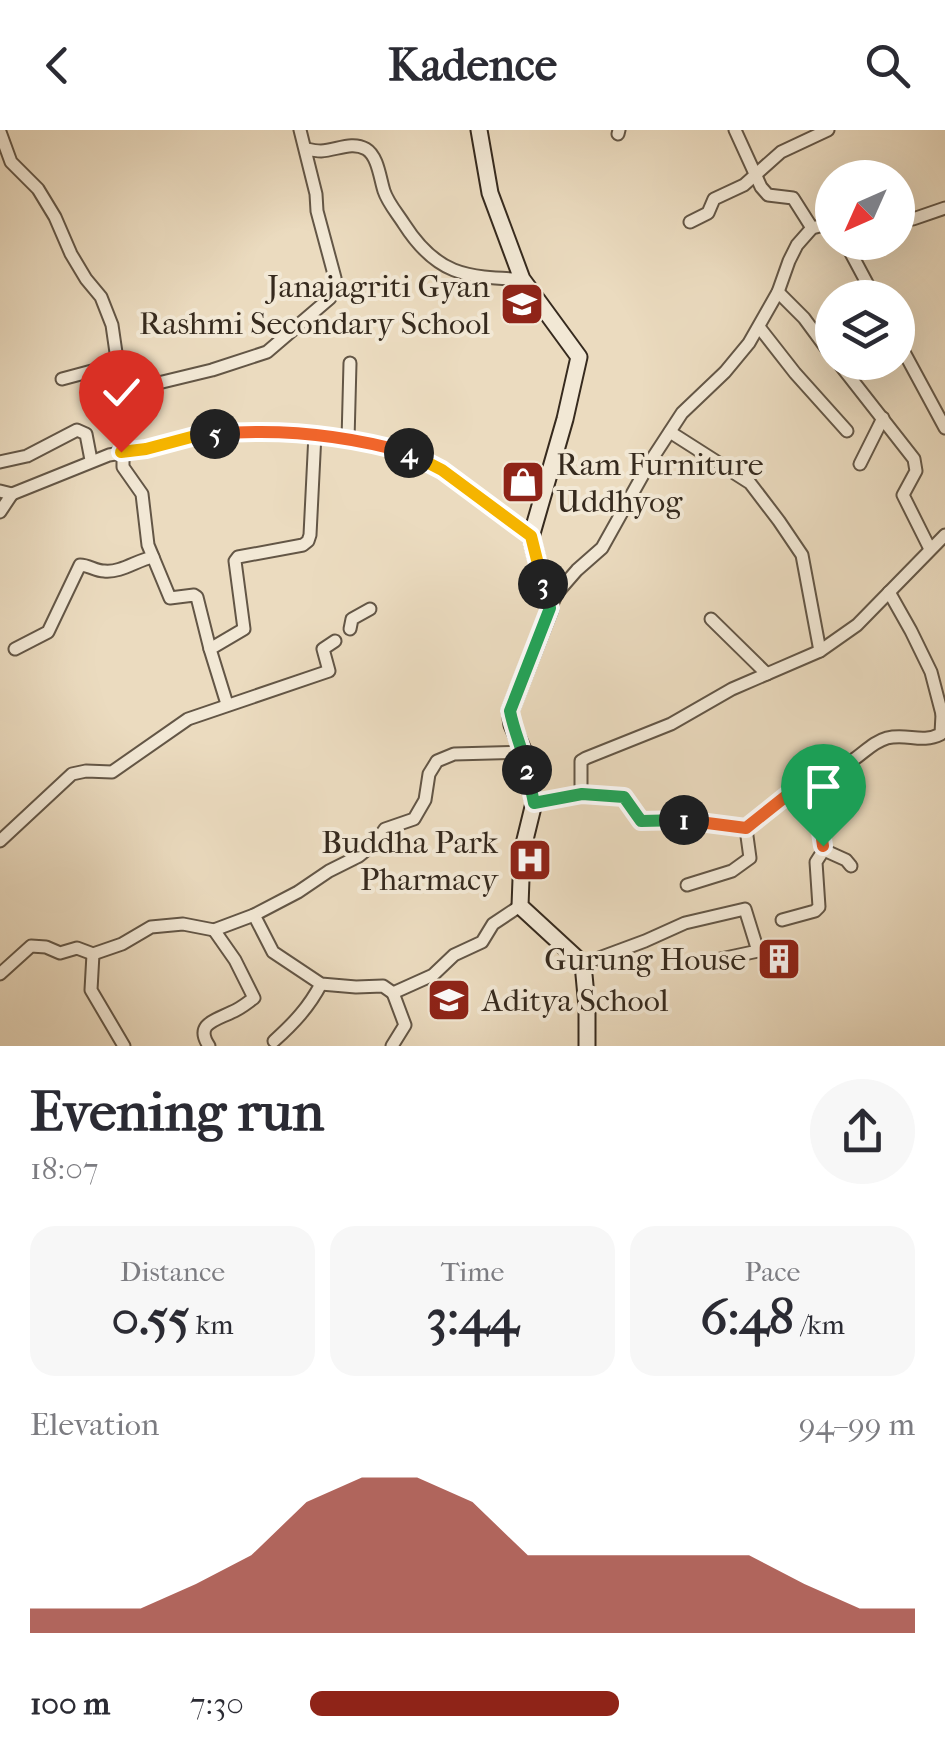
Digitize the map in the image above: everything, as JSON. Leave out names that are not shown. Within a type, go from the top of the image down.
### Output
[{"type":"street","points":[[121,392],[267,352],[330,298],[335,278],[300,130]]},
{"type":"street","points":[[479,130],[490,194],[522,279],[579,357],[531,536],[550,608]]},
{"type":"street","points":[[735,130],[768,195],[792,198],[812,228]]},
{"type":"street","points":[[690,222],[708,213],[714,199],[744,185],[781,152],[828,130]]},
{"type":"street","points":[[0,132],[11,162],[38,190],[55,217],[70,254],[101,297],[112,325],[122,401],[122,467],[142,494],[148,544],[170,598],[197,597],[221,706]]},
{"type":"street","points":[[306,149],[363,147],[373,154],[386,197],[420,248],[433,259],[444,267],[474,276],[522,279]]},
{"type":"street","points":[[915,217],[945,208]]},
{"type":"street","points":[[587,1046],[583,964],[520,906],[522,852],[534,803],[524,752],[510,711],[556,593],[602,548],[682,414],[749,343],[778,292],[797,245],[815,227]]},
{"type":"street","points":[[778,292],[815,333]]},
{"type":"street","points":[[759,327],[847,431]]},
{"type":"street","points":[[62,379],[118,364]]},
{"type":"street","points":[[348,440],[350,364]]},
{"type":"street","points":[[915,372],[945,428]]},
{"type":"street","points":[[852,380],[914,459],[916,471],[903,494],[930,549]]},
{"type":"street","points":[[860,464],[882,418]]},
{"type":"street","points":[[0,462],[27,456],[76,430],[86,434],[91,460]]},
{"type":"street","points":[[0,512],[6,492],[53,479],[91,460],[213,434],[250,431],[315,434],[416,455],[531,536]]},
{"type":"street","points":[[670,432],[750,483],[787,532],[802,555],[820,650]]},
{"type":"street","points":[[210,649],[244,628],[234,565],[238,557],[308,542],[315,434]]},
{"type":"street","points":[[582,794],[581,762],[586,758],[670,724],[732,689],[820,650],[857,625],[945,535]]},
{"type":"street","points":[[15,649],[48,632],[80,565],[105,572],[154,558]]},
{"type":"street","points":[[534,803],[582,794],[624,797],[641,821],[676,819],[746,828],[800,785],[854,759],[884,739],[936,737],[941,734],[944,714],[931,672],[889,592]]},
{"type":"street","points":[[350,628],[352,619],[370,609]]},
{"type":"street","points":[[711,619],[767,674]]},
{"type":"street","points":[[0,841],[72,774],[112,772],[188,719],[328,670],[322,650],[335,641]]},
{"type":"street","points":[[0,974],[31,946],[60,953],[78,948],[93,954],[122,944],[151,927],[183,924],[214,930],[254,916],[359,856],[386,829],[414,819],[425,800],[429,774],[437,761],[454,754],[524,752]]},
{"type":"street","points":[[800,785],[825,848],[851,866]]},
{"type":"street","points":[[687,885],[732,871],[750,858],[746,828]]},
{"type":"street","points":[[782,920],[815,912],[819,907],[816,862],[825,848]]},
{"type":"street","points":[[393,992],[432,975],[454,955],[482,942],[493,924],[520,906]]},
{"type":"street","points":[[583,964],[685,923],[745,909],[758,952],[716,960]]},
{"type":"street","points":[[254,916],[272,952],[321,984],[382,986],[393,992],[406,1025],[392,1046]]},
{"type":"street","points":[[209,1046],[204,1038],[211,1020],[236,1011],[254,998],[214,930]]},
{"type":"street","points":[[93,954],[91,990],[124,1046]]},
{"type":"street","points":[[274,1041],[311,1003],[321,984]]},
{"type":"place","name":"Janajagriti Gyan Rashmi Secondary School","points":[[522,304]]},
{"type":"place","name":"Ram Furniture Uddhyog","points":[[523,482]]},
{"type":"place","name":"Buddha Park Pharmacy","points":[[530,860]]},
{"type":"place","name":"Gurung House","points":[[779,959]]},
{"type":"place","name":"Aditya School","points":[[449,1000]]},
{"type":"route","points":[[121,452],[195,436],[250,431],[315,434],[416,455],[531,536],[550,608],[510,711],[524,752],[534,803],[582,794],[624,797],[641,821],[676,819],[746,828],[800,785],[821,832],[823,846]]}]
